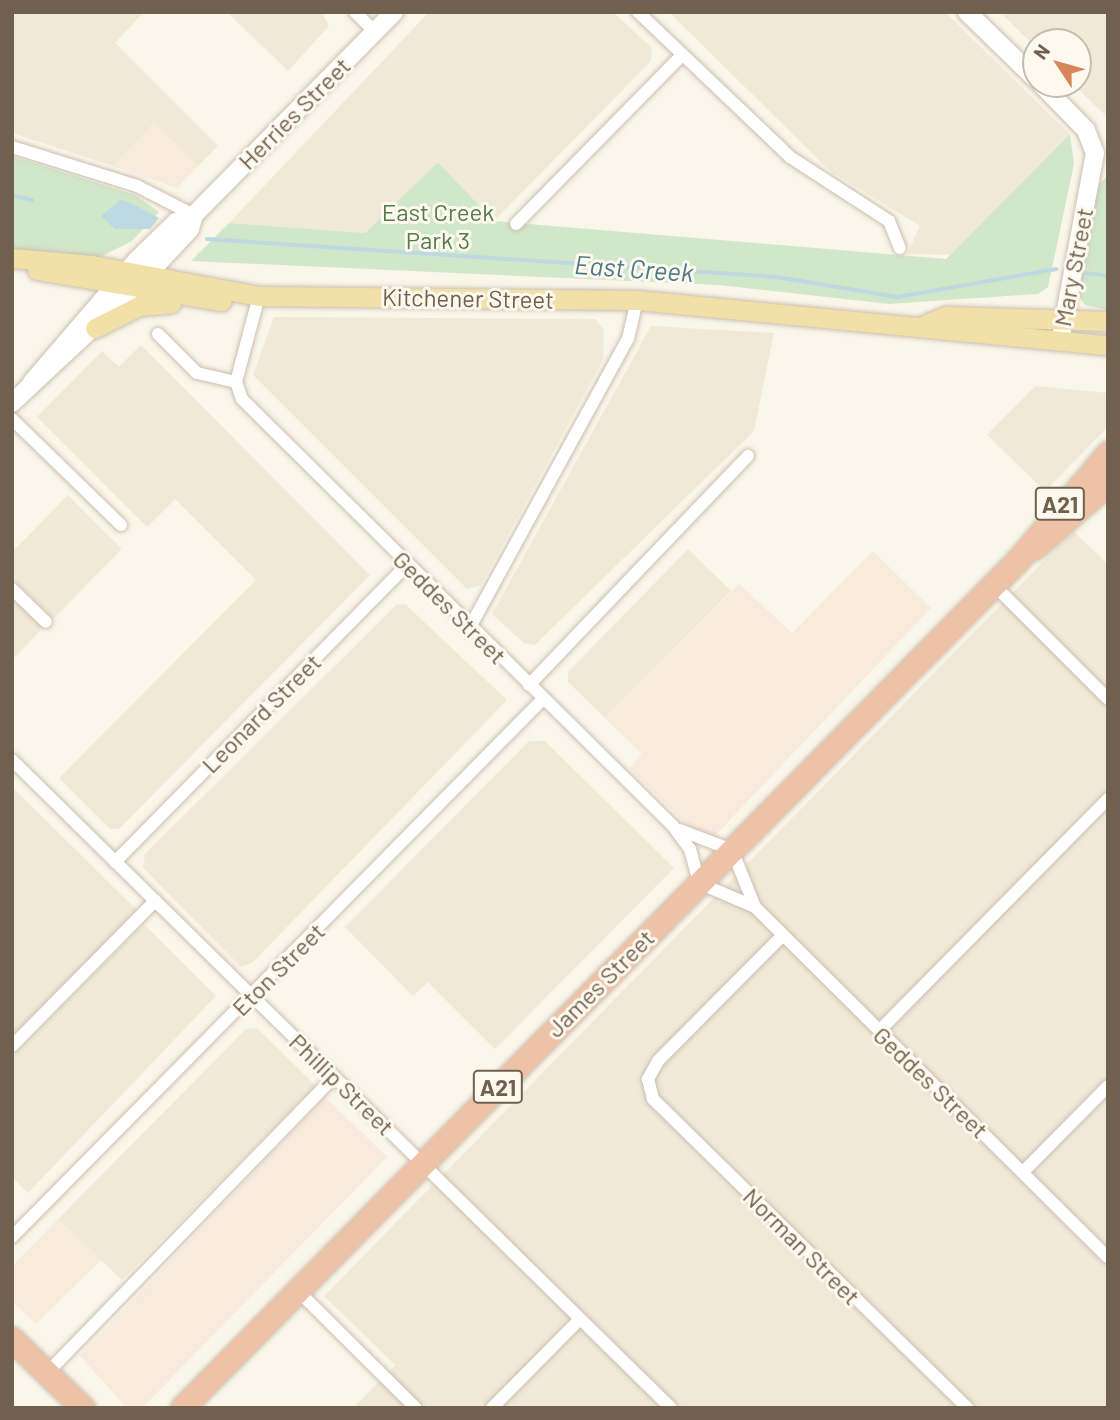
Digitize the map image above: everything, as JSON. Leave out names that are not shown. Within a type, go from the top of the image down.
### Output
[{"type":"highway","name":"James Street","points":[[182,1408],[994,585],[1108,453]]},
{"type":"highway","name":"James Street","points":[[1018,560],[1108,483]]},
{"type":"highway","points":[[12,1339],[82,1408]]},
{"type":"main road","name":"Herries Street","points":[[12,403],[130,281],[190,229],[194,215],[394,12]]},
{"type":"main road","points":[[967,12],[1022,65]]},
{"type":"main road","name":"Mary Street","points":[[1055,98],[1086,130],[1101,154],[1061,317],[1060,341]]},
{"type":"main road","name":"Kitchener Street","points":[[12,258],[226,302]]},
{"type":"main road","name":"Kitchener Street","points":[[12,265],[259,296],[637,300],[926,324],[946,333],[1108,345]]},
{"type":"main road","name":"Herries Street","points":[[32,382],[95,328],[130,281]]},
{"type":"main road","points":[[95,328],[144,304],[226,302],[259,296]]},
{"type":"main road","name":"Kitchener Street","points":[[926,324],[946,316],[1061,317],[1108,321]]},
{"type":"street","points":[[355,12],[374,32]]},
{"type":"street","points":[[638,12],[790,157],[889,221],[900,248]]},
{"type":"street","points":[[516,224],[682,55]]},
{"type":"street","points":[[12,146],[138,186],[194,215]]},
{"type":"street","points":[[158,334],[197,373],[236,382],[259,296]]},
{"type":"street","points":[[470,627],[628,339],[637,300]]},
{"type":"street","name":"Geddes Street","points":[[236,382],[250,410],[673,826],[690,849],[699,883],[755,907],[1108,1257]]},
{"type":"street","points":[[12,419],[121,525]]},
{"type":"street","points":[[529,685],[748,456]]},
{"type":"street","name":"Leonard Street","points":[[115,862],[407,565]]},
{"type":"street","points":[[994,585],[1108,699]]},
{"type":"street","points":[[12,589],[46,622]]},
{"type":"street","name":"Eton Street","points":[[12,1237],[543,699]]},
{"type":"street","name":"Phillip Street","points":[[12,760],[671,1408]]},
{"type":"street","points":[[879,1031],[1108,799]]},
{"type":"street","name":"Geddes Street","points":[[673,826],[732,850],[755,907]]},
{"type":"street","points":[[12,1046],[155,901]]},
{"type":"street","name":"Norman Street","points":[[783,935],[648,1079],[653,1099],[967,1408]]},
{"type":"street","points":[[47,1373],[334,1077]]},
{"type":"street","points":[[1023,1172],[1108,1086]]},
{"type":"street","points":[[298,1291],[416,1408]]},
{"type":"street","points":[[492,1408],[580,1319]]},
{"type":"shaded area","points":[[12,12],[144,12],[115,43],[218,146],[198,166],[154,123],[113,166],[12,133]]},
{"type":"shaded area","points":[[227,12],[322,12],[329,26],[288,71]]},
{"type":"shaded area","points":[[429,12],[613,12],[652,48],[651,61],[494,221],[438,162],[365,233],[229,223]]},
{"type":"shaded area","points":[[669,12],[945,12],[1022,87],[1022,98],[1033,98],[1070,134],[950,255],[907,254],[920,226],[830,171]]},
{"type":"shaded area","points":[[1000,12],[1108,12],[1108,118],[1087,98],[1092,98],[1092,28],[1022,28],[1022,34]]},
{"type":"shaded area","points":[[154,123],[198,166],[177,188],[113,166]]},
{"type":"shaded area","points":[[274,317],[595,319],[604,330],[603,360],[481,585],[467,589],[253,375]]},
{"type":"shaded area","points":[[651,326],[774,333],[754,431],[535,645],[524,643],[492,614]]},
{"type":"shaded area","points":[[141,345],[370,575],[119,829],[110,829],[59,778],[256,580],[175,499],[147,527],[37,417],[102,351],[119,367]]},
{"type":"shaded area","points":[[1035,386],[1108,393],[1108,427],[1045,491],[987,435]]},
{"type":"shaded area","points":[[68,495],[122,549],[53,619],[12,578],[12,552]]},
{"type":"shaded area","points":[[1073,531],[1108,564],[1108,1408],[353,1408],[395,1365],[324,1296]]},
{"type":"shaded area","points":[[688,549],[731,591],[605,718],[568,682],[568,672]]},
{"type":"shaded area","points":[[873,551],[931,608],[711,840],[699,837],[629,768],[642,754],[605,718],[739,584],[792,633]]},
{"type":"shaded area","points":[[12,598],[43,628],[12,660]]},
{"type":"shaded area","points":[[405,604],[507,700],[252,963],[241,967],[143,868],[145,854],[396,605]]},
{"type":"shaded area","points":[[529,741],[545,741],[674,868],[495,1049],[428,982],[413,996],[345,927]]},
{"type":"shaded area","points":[[12,787],[137,910],[12,1038]]},
{"type":"shaded area","points":[[144,924],[216,996],[28,1193],[12,1177],[12,1057]]},
{"type":"shaded area","points":[[257,1028],[316,1086],[122,1280],[58,1219],[246,1029]]},
{"type":"shaded area","points":[[325,1097],[387,1157],[142,1408],[127,1408],[80,1356]]},
{"type":"shaded area","points":[[58,1219],[101,1260],[36,1324],[12,1301],[12,1266]]},
{"type":"green space","name":"East Creek Park 3","points":[[1070,134],[1074,164],[1048,287],[1038,294],[889,304],[719,285],[191,261],[229,223],[365,233],[438,162],[494,221],[946,259]]},
{"type":"green space","points":[[12,156],[135,195],[159,212],[132,241],[96,259],[12,253]]},
{"type":"green space","points":[[1108,176],[1108,310],[1085,305],[1076,292],[1097,186]]},
{"type":"water","points":[[120,200],[159,218],[150,229],[115,229],[101,216]]},
{"type":"waterway","name":"East Creek","points":[[12,195],[32,200]]},
{"type":"waterway","name":"East Creek","points":[[207,239],[777,277],[898,297],[1057,269]]},
{"type":"waterway","name":"East Creek","points":[[1085,273],[1108,276]]}]
